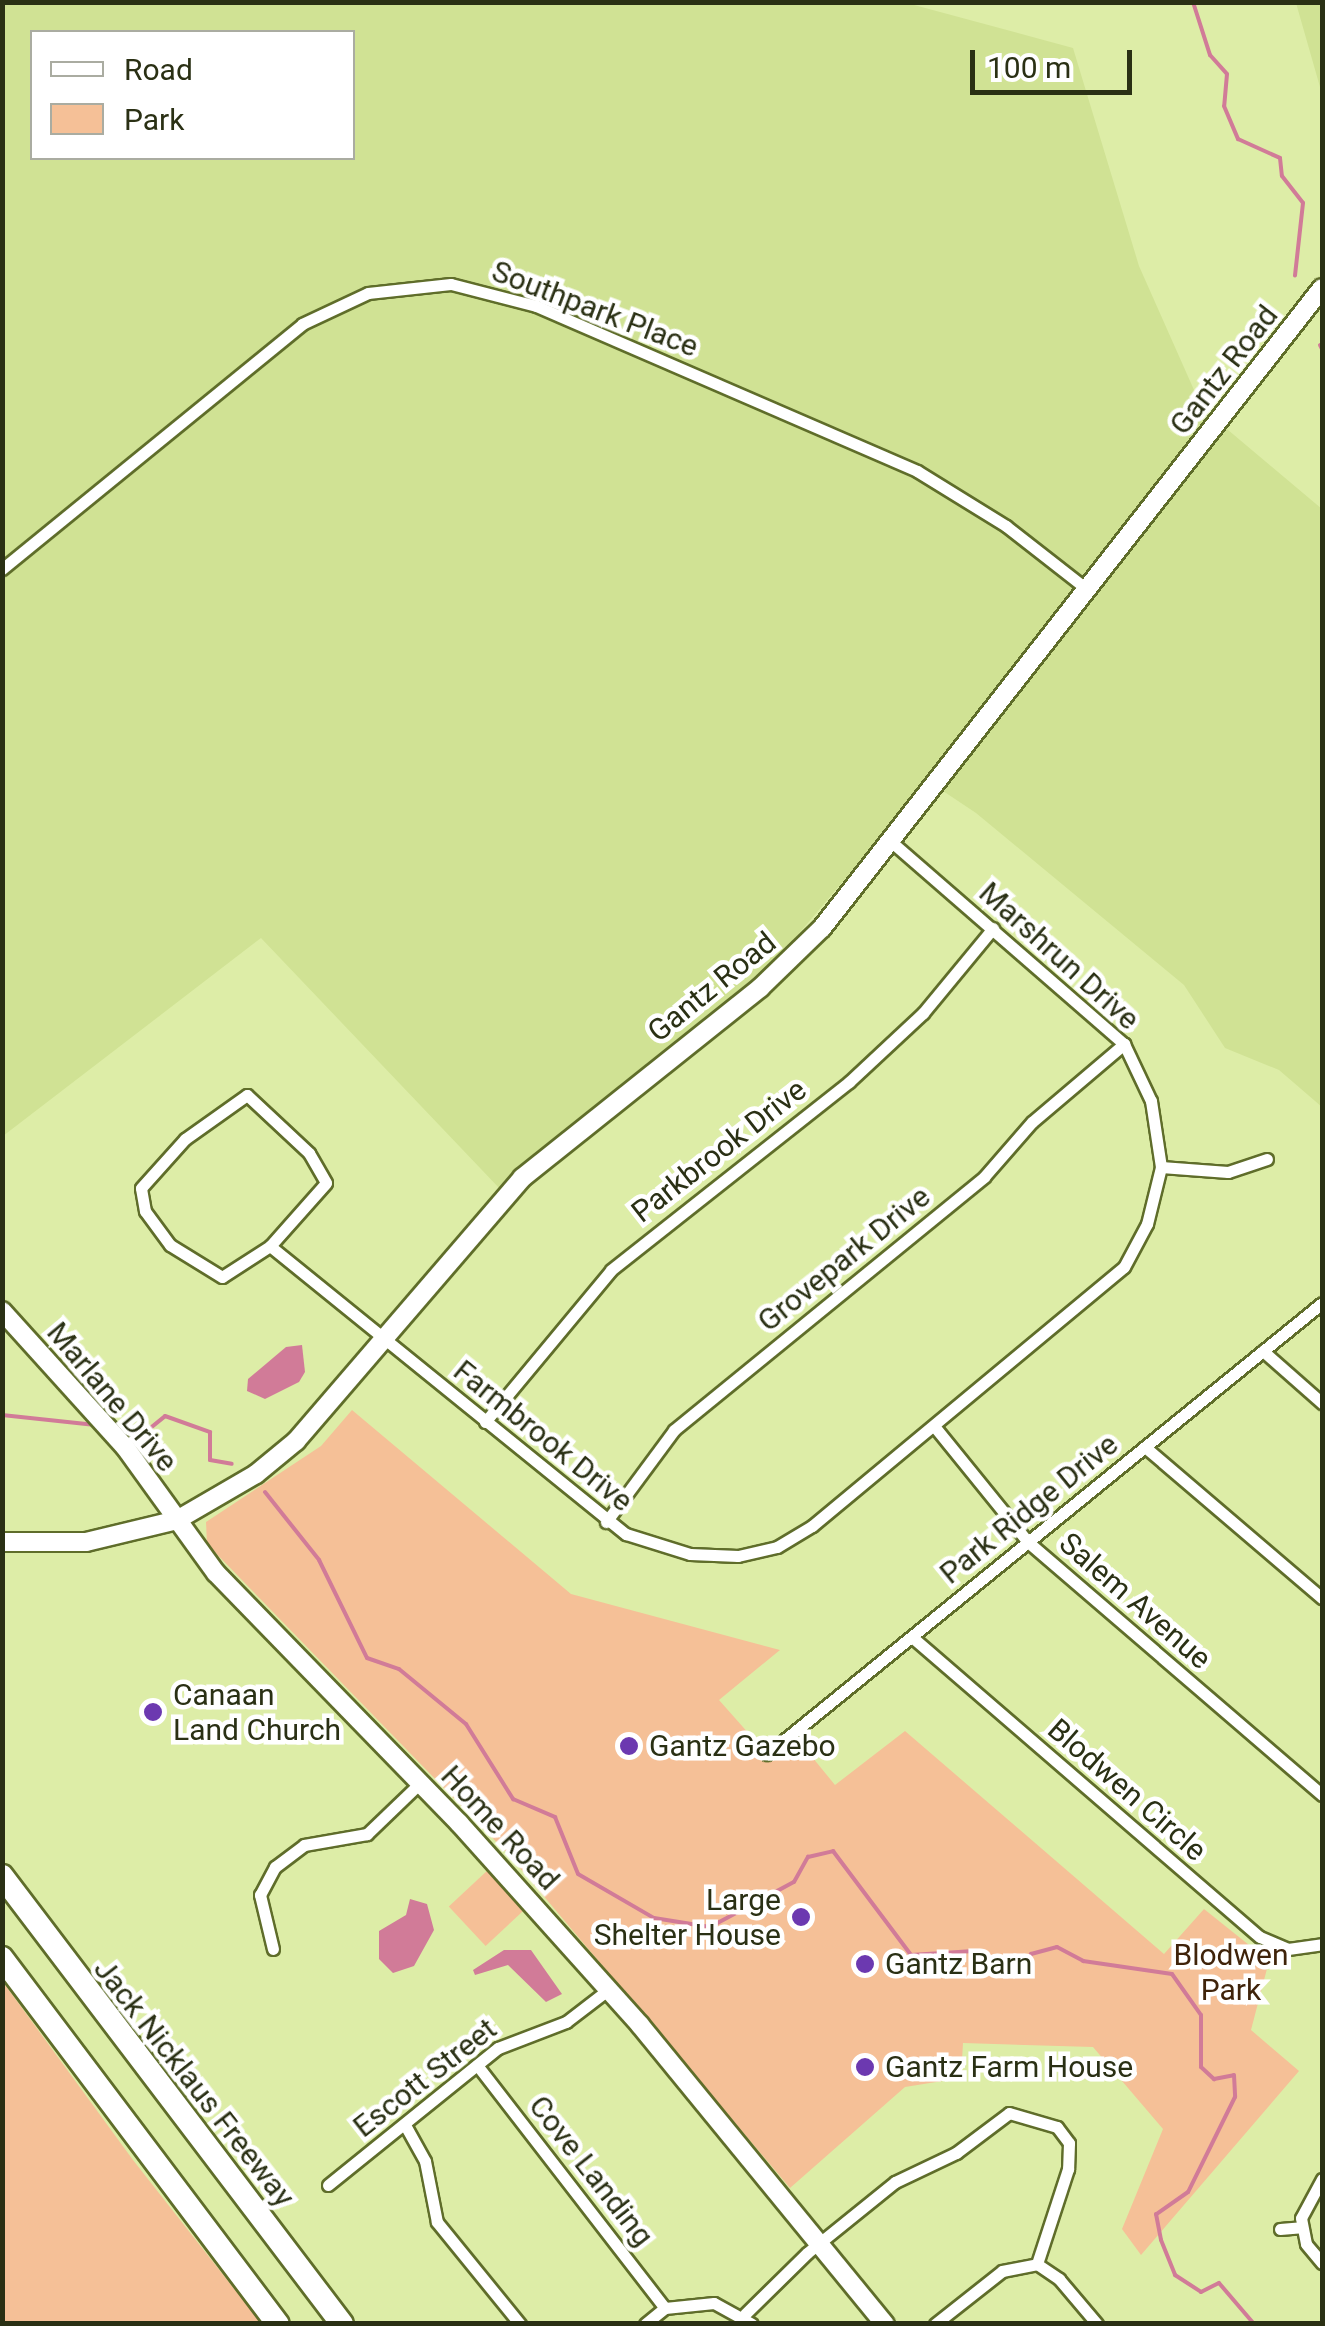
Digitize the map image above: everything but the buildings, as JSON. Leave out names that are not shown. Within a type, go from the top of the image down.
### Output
[{"type":"highway","name":"Jack Nicklaus Freeway","points":[[2,1876],[342,2324]]},
{"type":"highway","points":[[2,1958],[278,2324]]},
{"type":"main road","name":"Gantz Road","points":[[2,1542],[86,1542],[177,1520],[276,1459],[522,1178],[786,964],[892,842],[1322,288]]},
{"type":"main road","name":"Marlane Drive","points":[[2,1312],[107,1428],[177,1520]]},
{"type":"main road","name":"Home Road","points":[[177,1520],[249,1609],[420,1783],[609,1989],[885,2324]]},
{"type":"street","name":"Southpark Place","points":[[2,569],[302,324],[368,293],[450,284],[536,306],[917,471],[1006,526],[1088,590]]},
{"type":"street","name":"Marshrun Drive","points":[[892,842],[1124,1044],[1151,1101],[1161,1167],[1146,1224],[1124,1266],[959,1406]]},
{"type":"street","name":"Parkbrook Drive","points":[[484,1422],[610,1270],[849,1082],[924,1013],[993,928]]},
{"type":"street","name":"Grovepark Drive","points":[[606,1522],[674,1430],[984,1178],[1032,1122],[1124,1044]]},
{"type":"street","points":[[247,1095],[319,1165],[326,1183],[270,1246],[222,1278],[170,1246],[145,1211],[142,1188],[185,1139],[247,1095]]},
{"type":"street","points":[[1161,1167],[1228,1172],[1267,1158]]},
{"type":"street","name":"Farmbrook Drive","points":[[270,1246],[606,1522],[690,1554],[738,1556],[777,1547],[812,1526],[959,1406]]},
{"type":"street","name":"Park Ridge Drive","points":[[768,1754],[1322,1302]]},
{"type":"street","points":[[1262,1351],[1322,1403]]},
{"type":"street","name":"Salem Avenue","points":[[934,1426],[1028,1542],[1322,1795]]},
{"type":"street","points":[[1145,1446],[1322,1598]]},
{"type":"street","name":"Blodwen Circle","points":[[912,1638],[1260,1937],[1288,1949],[1322,1944]]},
{"type":"street","points":[[274,1949],[260,1895],[275,1867],[304,1845],[367,1834],[420,1783]]},
{"type":"street","name":"Escott Street","points":[[328,2185],[517,2036],[566,2022],[609,1989]]},
{"type":"street","name":"Cove Landing","points":[[477,2065],[665,2308]]},
{"type":"street","points":[[646,2324],[665,2308],[714,2303],[748,2319],[819,2242],[916,2168],[956,2153],[996,2118],[1023,2114],[1057,2128],[1071,2156],[1036,2264]]},
{"type":"street","points":[[405,2124],[424,2160],[437,2222],[520,2324]]},
{"type":"street","points":[[1322,2178],[1303,2207],[1301,2227],[1322,2263]]},
{"type":"street","points":[[1280,2230],[1301,2227]]},
{"type":"street","points":[[935,2324],[1002,2271],[1036,2264],[1059,2279],[1096,2324]]},
{"type":"shaded area","points":[[903,2],[1073,48],[1139,266],[1202,408],[1322,509],[1322,1107],[1279,1070],[1225,1048],[1184,985],[976,813],[928,781],[779,957],[501,1190],[261,938],[3,1136],[3,3]]},
{"type":"shaded area","points":[[1296,3],[1322,3],[1322,94]]},
{"type":"shaded area","points":[[302,1345],[305,1372],[299,1382],[265,1399],[247,1391],[248,1379],[286,1347]]},
{"type":"shaded area","points":[[410,1899],[427,1904],[434,1930],[414,1966],[393,1973],[379,1959],[379,1931],[406,1915]]},
{"type":"shaded area","points":[[504,1950],[531,1950],[562,1994],[546,2002],[508,1965],[475,1975],[473,1970]]},
{"type":"green space","name":"Blodwen Park","points":[[352,1410],[571,1594],[780,1650],[719,1700],[773,1761],[799,1741],[835,1785],[905,1731],[1164,1954],[1204,1909],[1269,1961],[1251,2030],[1299,2071],[1141,2255],[1122,2229],[1163,2129],[1093,2047],[963,2043],[961,2078],[905,2087],[790,2188],[509,1855],[207,1544],[206,1522],[321,1446]]},
{"type":"green space","points":[[489,1869],[526,1908],[486,1946],[449,1907]]},
{"type":"green space","points":[[3,1982],[133,2160],[261,2323],[3,2323]]},
{"type":"waterway","points":[[1193,2],[1210,55],[1227,74],[1224,106],[1238,139],[1280,158],[1282,176],[1303,203],[1295,276]]},
{"type":"waterway","points":[[1320,345],[1322,349]]},
{"type":"waterway","points":[[2,1415],[95,1425]]},
{"type":"waterway","points":[[115,1427],[143,1434],[165,1416],[210,1432],[210,1460],[232,1464]]},
{"type":"waterway","points":[[265,1492],[319,1560],[367,1658],[399,1669],[466,1724],[513,1799],[555,1817],[578,1874],[654,1918],[710,1927],[794,1882],[808,1857],[833,1851],[911,1955],[974,1951],[1020,1974],[1031,1954],[1057,1947],[1083,1961],[1172,1974],[1201,2015],[1201,2067],[1214,2079],[1234,2075],[1235,2097],[1188,2192],[1156,2214],[1161,2240],[1175,2275],[1201,2292],[1219,2283],[1254,2324]]},
{"type":"place","name":"Canaan Land Church","points":[[153,1712]]},
{"type":"place","name":"Gantz Gazebo","points":[[629,1746]]},
{"type":"place","name":"Large Shelter House","points":[[801,1917]]},
{"type":"place","name":"Gantz Barn","points":[[865,1964]]},
{"type":"place","name":"Gantz Farm House","points":[[865,2067]]}]
